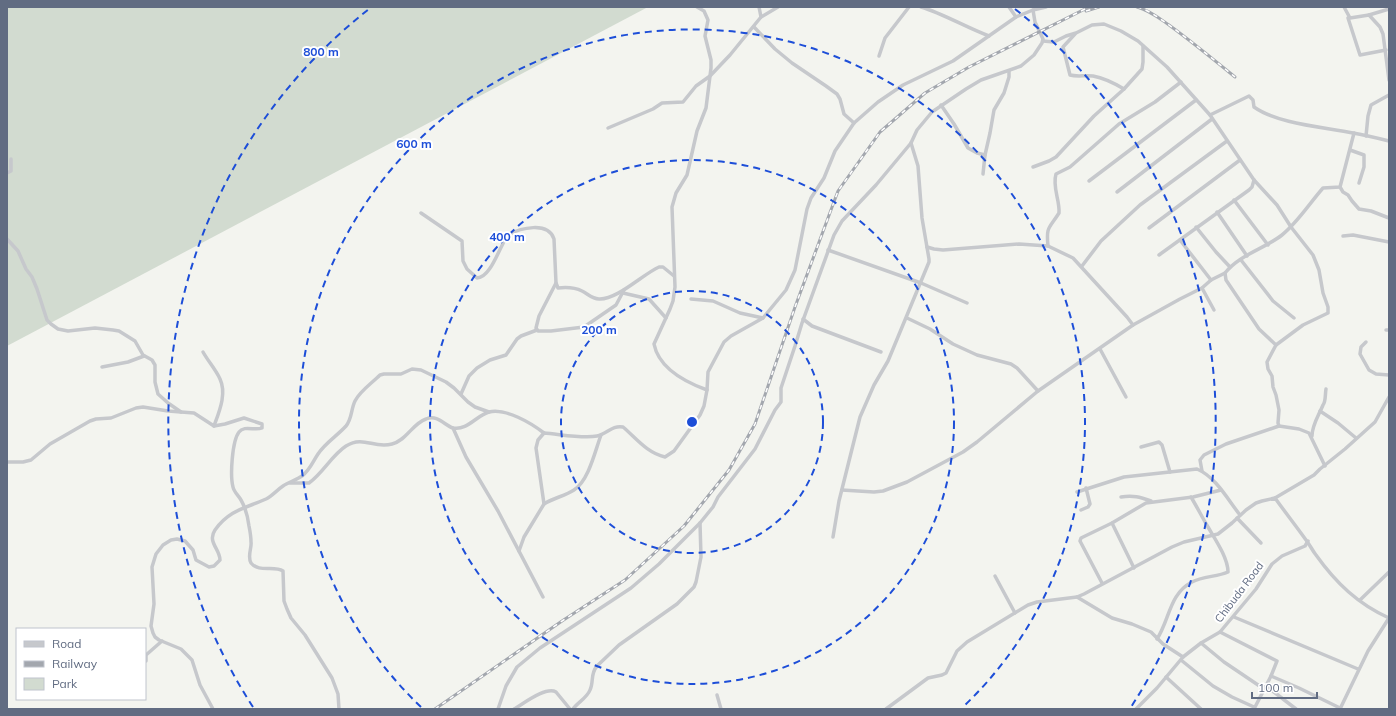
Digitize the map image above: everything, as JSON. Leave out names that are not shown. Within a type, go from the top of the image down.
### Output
[{"type":"street","points":[[697,7],[702,8],[707,15],[708,24],[705,36],[711,60],[706,108],[697,131],[687,175],[676,193],[672,207],[674,276],[673,300],[654,344],[661,361],[673,372],[683,380],[707,390]]},
{"type":"street","points":[[759,7],[761,17]]},
{"type":"street","points":[[608,128],[654,109],[662,103],[670,102],[680,104],[683,102],[696,86],[710,76],[730,55],[761,17],[778,7]]},
{"type":"street","points":[[879,56],[885,38],[909,7]]},
{"type":"street","points":[[921,7],[943,15],[966,27],[989,36]]},
{"type":"street","points":[[1009,7],[1016,17]]},
{"type":"street","points":[[213,709],[200,685],[192,660],[181,649],[162,641],[155,637],[152,633],[151,626],[154,604],[152,567],[156,554],[163,545],[171,540],[177,539],[185,541],[192,550],[196,560],[209,568],[214,566],[220,560],[220,555],[212,542],[212,536],[222,521],[232,513],[244,507],[268,498],[289,482],[308,471],[326,444],[346,426],[350,420],[357,397],[380,375],[384,374],[401,374],[416,369],[446,382],[475,407],[489,412],[512,415],[525,420],[544,433],[589,437],[601,434],[614,427],[623,427],[648,450],[660,456],[665,457],[669,455],[674,451],[700,415],[704,406],[707,390],[708,372],[724,342],[731,336],[763,318],[786,290],[795,270],[807,209],[811,198],[824,178],[835,151],[854,123],[886,95],[903,85],[953,61],[1016,17],[1033,10],[1046,7]]},
{"type":"street","points":[[1344,7],[1350,18],[1369,15],[1389,9]]},
{"type":"street","points":[[1033,10],[1035,22],[1043,41]]},
{"type":"street","points":[[1369,15],[1380,27],[1383,34],[1389,80]]},
{"type":"street","points":[[1348,18],[1360,56],[1386,50]]},
{"type":"street","points":[[1043,41],[1054,42],[1092,25],[1104,24],[1121,31],[1138,41],[1181,82],[1211,117],[1254,180],[1277,205],[1291,227],[1313,255],[1319,270],[1328,313],[1303,325],[1276,345],[1268,362],[1268,369],[1272,376],[1273,387],[1279,410],[1279,426]]},
{"type":"street","points":[[754,27],[774,49],[837,94],[844,114],[854,123]]},
{"type":"street","points":[[1076,33],[1063,47],[1069,75],[1102,78],[1124,89]]},
{"type":"street","points":[[498,709],[506,686],[517,667],[540,648],[624,593],[659,564],[700,523],[755,450],[773,414],[781,402],[780,388],[803,319],[834,235],[842,222],[876,185],[911,143],[917,130],[926,118],[941,105],[981,80],[1021,66],[1034,55],[1043,41]]},
{"type":"street","points":[[1033,166],[1049,161],[1056,156],[1094,116],[1124,89],[1142,69],[1143,46]]},
{"type":"street","points":[[983,174],[985,155],[994,110],[1007,87],[1009,71]]},
{"type":"street","points":[[1048,246],[1048,230],[1059,210],[1054,181],[1056,174],[1070,166],[1119,124],[1155,102],[1181,82]]},
{"type":"street","points":[[1366,136],[1368,116],[1371,106],[1389,95]]},
{"type":"street","points":[[1117,192],[1211,117],[1249,96],[1253,100],[1254,107],[1263,113],[1290,121],[1354,133],[1389,142]]},
{"type":"street","points":[[1089,181],[1196,100]]},
{"type":"street","points":[[941,105],[968,148],[985,155]]},
{"type":"street","points":[[1354,133],[1340,187],[1343,192],[1348,194],[1359,209],[1371,211],[1389,218]]},
{"type":"street","points":[[1082,266],[1101,241],[1140,206],[1227,141]]},
{"type":"street","points":[[911,143],[918,166],[922,218],[929,259]]},
{"type":"street","points":[[1350,150],[1364,155],[1364,167],[1359,183]]},
{"type":"street","points":[[7,173],[11,171],[11,159]]},
{"type":"street","points":[[1149,228],[1201,191],[1240,160]]},
{"type":"street","points":[[1159,255],[1252,187],[1254,180]]},
{"type":"street","points":[[842,490],[874,492],[895,487],[963,452],[1038,391],[1133,325],[1202,288],[1211,280],[1225,273],[1230,267],[1268,245],[1291,227],[1323,188],[1340,187]]},
{"type":"street","points":[[1234,200],[1268,245]]},
{"type":"street","points":[[1217,212],[1247,256]]},
{"type":"street","points":[[421,213],[462,241],[463,261],[467,269],[477,278],[484,276],[508,235],[528,228],[548,230],[552,234],[554,239],[556,283],[558,288],[571,287],[582,291],[593,299],[597,300],[607,298],[624,291],[659,267],[663,267],[674,276]]},
{"type":"street","points":[[1196,227],[1230,267]]},
{"type":"street","points":[[1343,236],[1353,235],[1389,242]]},
{"type":"street","points":[[7,239],[18,251],[26,269],[32,277],[45,315],[51,324],[58,329],[68,331],[95,328],[119,331],[136,342],[144,356],[152,360],[155,365],[155,382],[158,394],[182,412]]},
{"type":"street","points":[[1180,240],[1211,280]]},
{"type":"street","points":[[927,247],[934,249],[1019,244],[1048,246],[1073,258],[1082,266],[1133,325]]},
{"type":"street","points":[[833,537],[837,508],[860,417],[874,385],[888,361],[907,318],[934,249]]},
{"type":"street","points":[[828,250],[921,283],[967,303]]},
{"type":"street","points":[[1241,260],[1273,301],[1294,318]]},
{"type":"street","points":[[1225,273],[1226,280],[1259,329],[1276,345]]},
{"type":"street","points":[[537,330],[537,320],[556,283]]},
{"type":"street","points":[[1202,288],[1214,310]]},
{"type":"street","points":[[624,291],[649,299],[666,318]]},
{"type":"street","points":[[461,394],[469,376],[477,368],[490,360],[506,355],[521,336],[537,330],[551,331],[584,327],[616,305],[624,291]]},
{"type":"street","points":[[691,299],[713,301],[740,313],[763,318]]},
{"type":"street","points":[[907,318],[930,329],[953,344],[977,355],[1011,364],[1017,368],[1038,391]]},
{"type":"street","points":[[803,319],[812,326],[881,352]]},
{"type":"street","points":[[1366,342],[1361,347],[1360,354],[1369,370],[1376,374],[1389,375]]},
{"type":"street","points":[[1100,349],[1126,396]]},
{"type":"street","points":[[203,352],[221,380],[222,389],[219,411],[214,426]]},
{"type":"street","points":[[102,368],[128,362],[144,356]]},
{"type":"street","points":[[1312,438],[1312,432],[1324,402],[1326,389]]},
{"type":"street","points":[[886,709],[928,678],[946,673],[954,656],[967,642],[1033,603],[1077,597],[1134,568],[1172,546],[1214,535],[1224,530],[1256,503],[1262,500],[1275,498],[1311,478],[1375,422],[1389,397]]},
{"type":"street","points":[[7,462],[23,462],[31,460],[50,444],[96,419],[112,418],[136,408],[143,407],[197,414],[214,426],[244,418],[262,424],[259,429],[241,430],[235,439],[232,461],[232,482],[235,492],[244,507],[248,521],[251,542],[249,553],[250,562],[260,568],[279,569],[283,571],[284,601],[287,609],[291,618],[305,636],[332,678],[338,694],[339,709]]},
{"type":"street","points":[[1320,411],[1338,423],[1356,438]]},
{"type":"street","points":[[289,482],[309,483],[321,473],[344,447],[356,441],[363,441],[377,445],[396,443],[402,440],[424,419],[428,418],[440,420],[453,428],[460,428],[468,425],[489,412]]},
{"type":"street","points":[[1202,471],[1200,460],[1204,455],[1226,444],[1279,426],[1298,429],[1309,433],[1325,466]]},
{"type":"street","points":[[453,428],[466,457],[498,511],[543,597]]},
{"type":"street","points":[[544,433],[538,440],[536,448],[544,504]]},
{"type":"street","points":[[519,551],[524,537],[544,504],[571,492],[581,484],[586,477],[601,434]]},
{"type":"street","points":[[1141,447],[1159,442],[1162,445],[1170,472]]},
{"type":"street","points":[[1077,492],[1124,477],[1193,469],[1202,471],[1222,490],[1239,517],[1261,543]]},
{"type":"street","points":[[1081,510],[1090,504],[1086,488]]},
{"type":"street","points":[[1102,583],[1080,541],[1084,537],[1146,503],[1191,497],[1222,490]]},
{"type":"street","points":[[1121,497],[1131,495],[1138,496],[1152,502]]},
{"type":"street","points":[[1157,639],[1162,632],[1173,600],[1179,592],[1191,582],[1228,572],[1227,564],[1214,535],[1207,526],[1191,497]]},
{"type":"street","points":[[1271,676],[1299,688],[1340,709],[1358,669],[1389,618],[1376,612],[1342,587],[1333,578],[1315,554],[1308,541],[1275,498]]},
{"type":"street","points":[[514,709],[539,694],[553,690],[571,709],[590,691],[592,674],[594,670],[619,644],[677,604],[694,587],[701,557],[700,523]]},
{"type":"street","points":[[1112,523],[1134,568]]},
{"type":"street","name":"Chibuda Road","points":[[1136,709],[1182,658],[1201,643],[1220,632],[1256,589],[1272,564],[1282,556],[1305,546],[1308,541]]},
{"type":"street","points":[[1360,600],[1389,572]]},
{"type":"street","points":[[995,576],[1015,613]]},
{"type":"street","points":[[1077,597],[1112,618],[1151,632],[1157,639],[1182,658],[1213,686],[1254,708],[1277,663],[1275,659],[1220,632]]},
{"type":"street","points":[[1234,617],[1358,669]]},
{"type":"street","points":[[146,660],[146,655],[162,641]]},
{"type":"street","points":[[1201,643],[1229,665],[1265,687],[1296,709]]},
{"type":"street","points":[[1166,677],[1201,709]]},
{"type":"street","points":[[717,695],[721,709]]},
{"type":"green space","points":[[7,7],[648,7],[7,346]]},
{"type":"railway","points":[[435,709],[562,621],[625,580],[684,526],[729,470],[755,424],[795,307],[838,191],[880,132],[925,93],[969,67],[1089,7]]},
{"type":"railway","points":[[1086,11],[1099,7]]},
{"type":"railway","points":[[1137,7],[1158,17],[1235,77]]}]
